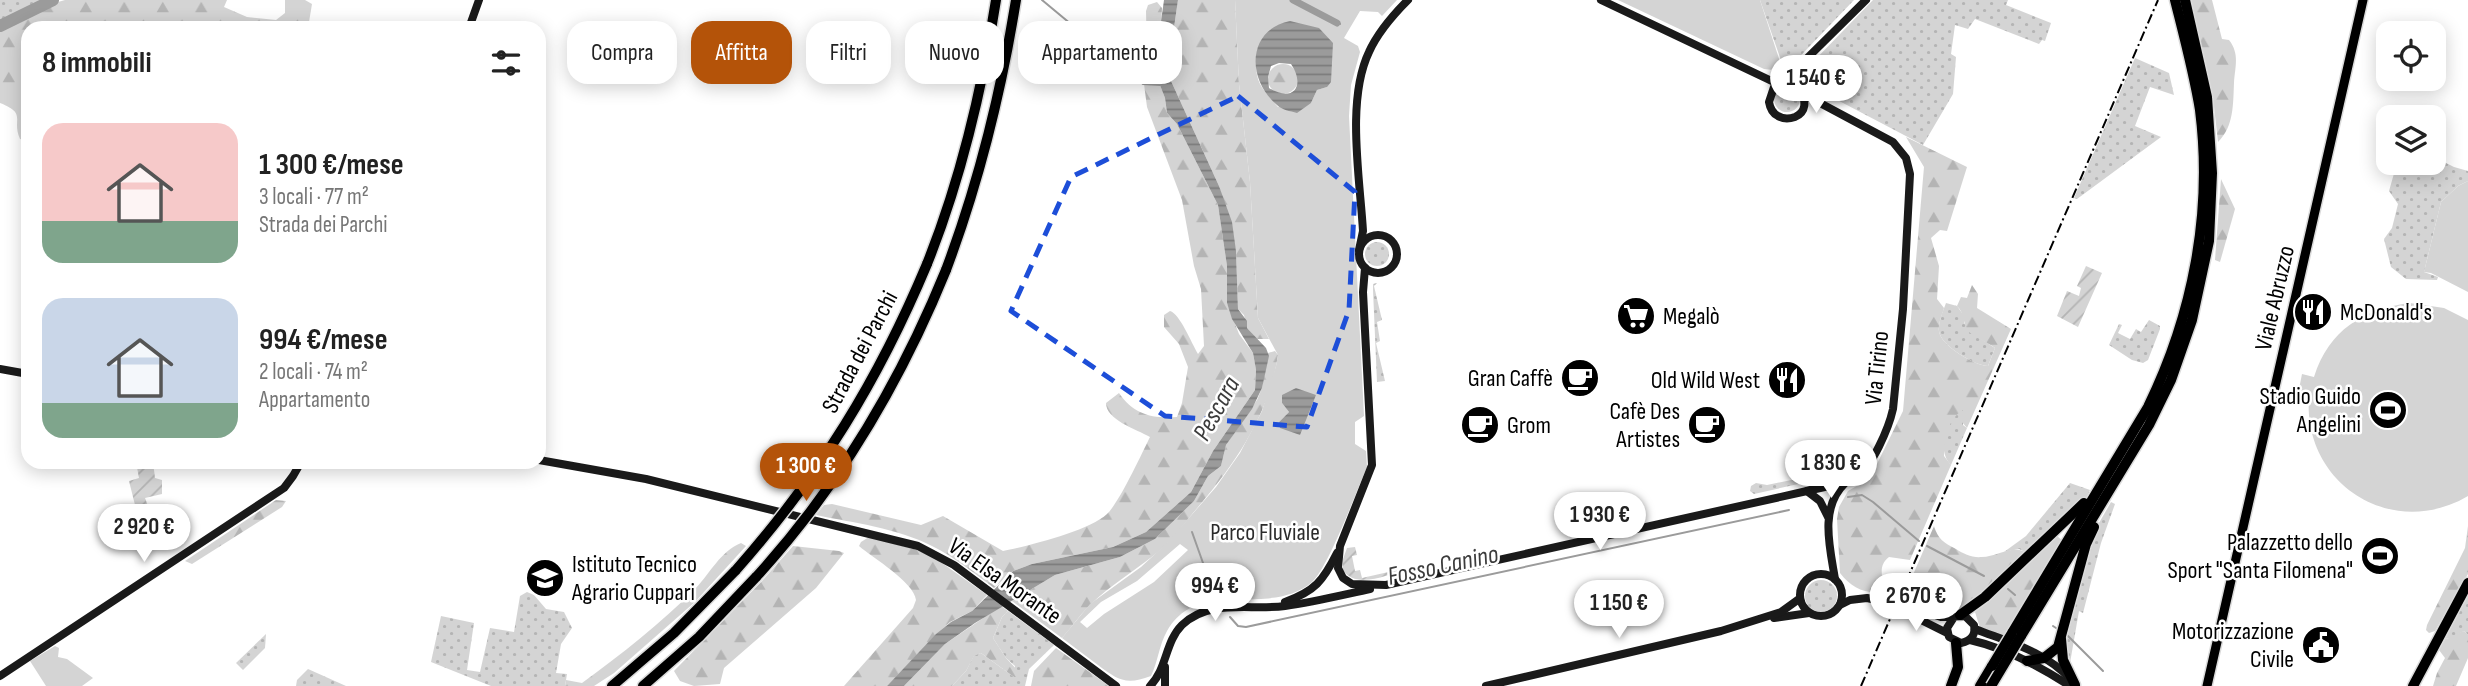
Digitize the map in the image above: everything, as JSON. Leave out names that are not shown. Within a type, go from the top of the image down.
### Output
[{"type":"highway","name":"Strada dei Parchi","points":[[612,686],[690,619],[789,508],[842,432],[891,346],[927,264],[953,193],[972,122],[996,0]]},
{"type":"highway","name":"Strada dei Parchi","points":[[643,686],[699,637],[757,576],[814,507],[866,432],[910,352],[946,270],[977,178],[991,127],[1016,0]]},
{"type":"highway","points":[[1980,686],[2017,635],[2096,512],[2154,415],[2207,254],[2213,187],[2207,134],[2179,2]]},
{"type":"highway","points":[[2187,321],[2202,216],[2207,134]]},
{"type":"highway","points":[[1991,686],[2017,635],[2148,407],[2177,350]]},
{"type":"highway","points":[[1957,616],[1985,597],[2086,501],[2096,495]]},
{"type":"highway","points":[[2027,661],[2045,658],[2053,652],[2061,639],[2086,544],[2095,524],[2096,512]]},
{"type":"highway","points":[[2413,686],[2468,583]]},
{"type":"highway","points":[[2061,639],[2063,660],[2074,686]]},
{"type":"highway","points":[[1951,686],[1958,667],[1956,643]]},
{"type":"highway","points":[[602,686],[615,677],[625,676]]},
{"type":"main road","name":"Viale Abruzzo","points":[[2207,686],[2363,0]]},
{"type":"street","points":[[472,21],[479,0]]},
{"type":"street","points":[[1359,250],[1365,239],[1376,234],[1388,237],[1396,247],[1395,261],[1389,269],[1377,273],[1365,268],[1359,260],[1359,250],[1363,231],[1356,115],[1363,65],[1390,19],[1408,0]]},
{"type":"street","points":[[1601,0],[1781,83],[1793,83],[1803,92]]},
{"type":"street","points":[[1807,60],[1800,76],[1805,103],[1800,113],[1789,118],[1781,117],[1773,112],[1769,102],[1771,92],[1866,0]]},
{"type":"street","name":"Via Tirino","points":[[1340,546],[1338,570],[1347,581],[1357,585],[1386,585],[1807,491],[1847,481],[1867,467],[1891,419],[1893,409],[1903,309],[1910,174],[1906,158],[1893,142],[1803,92]]},
{"type":"street","points":[[1269,608],[1313,589],[1323,578],[1340,546],[1372,465],[1363,292],[1365,268]]},
{"type":"street","points":[[0,369],[21,373]]},
{"type":"street","name":"Via Elsa Morante","points":[[546,461],[646,479],[888,537],[927,550],[954,565],[1113,684],[1122,686]]},
{"type":"street","points":[[0,676],[284,488],[297,469]]},
{"type":"street","points":[[1840,605],[1841,589],[1835,579],[1828,517],[1832,498],[1847,481]]},
{"type":"street","points":[[1807,491],[1820,500],[1828,517]]},
{"type":"street","points":[[1819,574],[1830,551]]},
{"type":"street","points":[[1809,613],[1799,599],[1799,592],[1806,579],[1819,574],[1835,579]]},
{"type":"street","points":[[1150,686],[1159,675],[1174,634],[1197,614],[1217,608],[1269,608],[1386,585]]},
{"type":"street","points":[[1841,589],[1941,617],[1957,616],[1972,621],[1975,629],[1970,640]]},
{"type":"street","points":[[1486,686],[1759,620],[1809,613],[1824,617],[1850,600],[1867,598]]},
{"type":"street","points":[[1759,620],[1781,612],[1799,599]]},
{"type":"street","points":[[1899,606],[1947,633],[1956,643],[1970,640],[1984,643],[2027,661],[2074,686]]},
{"type":"street","points":[[1947,633],[1948,624],[1957,616]]},
{"type":"street","points":[[1975,629],[2045,658],[2058,666],[2074,686]]},
{"type":"street","points":[[1165,686],[1167,657]]},
{"type":"highlighted area","points":[[1238,96],[1355,192],[1349,310],[1307,427],[1165,416],[1011,311],[1071,177]]},
{"type":"green space","points":[[0,0],[47,0],[0,23]]},
{"type":"green space","points":[[65,0],[227,0],[224,7],[247,17],[276,20],[285,13],[285,0],[305,0],[312,4],[309,21],[21,21],[21,139],[14,110],[0,103],[0,29]]},
{"type":"green space","points":[[1178,0],[1235,0],[1258,318],[1269,339],[1257,339],[1247,328],[1244,315],[1238,309],[1236,251],[1219,186],[1172,84],[1182,84],[1182,21],[1175,21]]},
{"type":"green space","name":"Parco Fluviale","points":[[1235,0],[1397,0],[1382,16],[1378,12],[1360,11],[1344,38],[1358,46],[1360,52],[1351,85],[1349,116],[1364,416],[1355,422],[1355,444],[1366,451],[1367,467],[1334,546],[1312,582],[1295,592],[1276,597],[1197,605],[1181,614],[1167,631],[1151,676],[1122,680],[1062,638],[1090,604],[1141,567],[1167,543],[1216,487],[1240,453],[1262,411],[1276,366],[1278,355],[1258,318],[1250,182],[1239,84]],"holes":[[[1290,21],[1327,87],[1317,90],[1311,103],[1278,107],[1259,81],[1256,68],[1257,49]],[[1316,395],[1280,428],[1279,422],[1289,412],[1282,403]],[[1180,544],[1188,550],[1154,582],[1087,628],[1080,622],[1101,602],[1137,581]]]},
{"type":"green space","points":[[1618,0],[1760,0],[1783,71],[1764,69]]},
{"type":"green space","points":[[1760,0],[1854,0],[1785,72]]},
{"type":"green space","points":[[1873,0],[2008,0],[2006,5],[2051,23],[2045,41],[2042,40],[2039,44],[1975,19],[1968,29],[1955,25],[1951,54],[1956,57],[1953,94],[1923,145],[1805,83],[1804,76],[1809,66]]},
{"type":"green space","points":[[2191,0],[2212,0],[2222,39],[2229,40],[2236,56],[2232,115],[2218,142],[2213,98]]},
{"type":"green space","points":[[1157,2],[1162,8],[1161,21],[1146,21],[1148,5]]},
{"type":"green space","points":[[2135,58],[2169,73],[2174,95],[2150,87],[2135,126],[2161,137],[2077,199],[2074,198]]},
{"type":"green space","points":[[1283,64],[1294,68],[1298,79],[1294,90],[1283,94],[1272,90],[1268,79],[1272,68]]},
{"type":"green space","points":[[1144,84],[1160,84],[1167,113],[1177,124],[1218,205],[1227,266],[1227,303],[1239,334],[1253,353],[1256,370],[1255,390],[1213,451],[1191,492],[1146,532],[1113,547],[1032,564],[1013,571],[994,588],[948,555],[919,540],[875,527],[816,515],[824,505],[832,504],[921,525],[943,516],[1003,551],[1073,532],[1098,520],[1112,508],[1150,437],[1116,419],[1107,409],[1106,403],[1119,393],[1130,406],[1144,414],[1177,417],[1188,367],[1179,344],[1164,327],[1164,315],[1170,311],[1178,317],[1198,354],[1204,346],[1201,289],[1182,200],[1147,107]]},
{"type":"green space","points":[[1787,86],[1796,90],[1800,99],[1796,108],[1787,112],[1778,108],[1774,99],[1778,90]]},
{"type":"green space","points":[[1906,137],[1967,167],[1947,231],[1940,230],[1931,238],[1939,266],[1937,299],[1944,308],[1939,325],[1941,337],[1959,354],[1975,363],[1988,366],[1995,348],[1969,332],[1957,306],[1961,297],[1967,298],[1972,285],[1978,294],[1977,308],[2011,329],[1967,428],[1962,422],[1963,410],[1950,424],[1944,456],[1951,465],[1910,560],[1889,557],[1882,569],[1882,592],[1869,592],[1858,589],[1840,573],[1837,519],[1839,507],[1848,491],[1867,480],[1874,470],[1903,411],[1924,167]]},
{"type":"green space","points":[[2446,163],[2468,171],[2468,181],[2458,186],[2441,202],[2424,272],[2438,277],[2437,280],[2406,279],[2391,267],[2384,239],[2392,228],[2398,204],[2389,191],[2394,175],[2446,175]]},
{"type":"green space","points":[[2221,179],[2235,209],[2220,262],[2215,260]]},
{"type":"green space","points":[[2468,181],[2468,292],[2424,272],[2441,202],[2458,186]]},
{"type":"green space","points":[[1377,242],[1386,245],[1389,254],[1386,263],[1377,266],[1368,263],[1365,254],[1368,245]]},
{"type":"green space","points":[[2086,266],[2102,273],[2078,327],[2057,316],[2067,291],[2079,296],[2081,288],[2077,286]]},
{"type":"green space","points":[[1377,283],[1374,286],[1382,320],[1377,322],[1380,341],[1376,343],[1385,381],[1377,382],[1373,284]]},
{"type":"green space","points":[[1946,303],[1957,306],[1965,317],[1964,323],[1978,337],[1995,348],[1988,366],[1959,354],[1941,337],[1939,324]]},
{"type":"green space","name":"Stadio Guido Angelini","points":[[2410,303],[2444,308],[2468,320],[2468,496],[2439,508],[2410,512],[2382,507],[2357,496],[2336,478],[2320,455],[2311,427],[2309,396],[2298,394],[2302,374],[2314,377],[2329,346],[2350,325],[2377,310]]},
{"type":"green space","points":[[2149,320],[2160,326],[2160,329],[2148,360],[2143,363],[2132,360],[2109,345],[2119,324],[2122,325],[2118,333],[2130,339],[2136,329],[2141,332]]},
{"type":"green space","points":[[1275,351],[1278,355],[1267,399],[1247,440],[1222,477],[1165,546],[1098,598],[1062,638],[1012,601],[1055,575],[1120,557],[1155,539],[1194,501],[1208,476],[1221,466],[1226,445],[1257,400],[1262,388],[1268,353]]},
{"type":"green space","points":[[1963,409],[1963,425],[1967,428],[1951,465],[1944,451],[1945,435],[1952,420]]},
{"type":"green space","points":[[137,469],[154,469],[155,478],[162,480],[162,494],[145,498],[151,514],[139,521],[129,481],[139,478]]},
{"type":"green space","points":[[1841,470],[1843,474],[1754,494],[1750,491],[1751,486],[1756,483],[1767,485]]},
{"type":"green space","points":[[2070,483],[2090,490],[2086,499],[2025,552],[2019,549],[2004,552],[2026,536]]},
{"type":"green space","points":[[276,500],[286,501],[282,507],[192,564],[185,561]]},
{"type":"green space","points":[[2111,502],[2115,504],[2101,543],[2083,613],[2079,611],[2070,663],[2066,638],[2089,547]]},
{"type":"green space","points":[[1934,526],[1945,543],[1971,556],[1987,556],[2015,550],[2025,552],[1968,606],[1950,612],[1932,608],[1903,598]]},
{"type":"green space","points":[[2468,526],[2468,574],[2435,631],[2429,633],[2426,630],[2427,625],[2465,548]]},
{"type":"green space","points":[[2057,536],[2063,541],[2005,638],[1980,628],[1975,612]]},
{"type":"green space","points":[[869,537],[917,550],[935,558],[987,595],[972,611],[950,622],[887,686],[844,686],[913,608],[916,600],[914,593],[901,578],[859,546]]},
{"type":"green space","points":[[741,543],[746,546],[695,602],[614,673],[594,686],[565,686],[566,680],[582,683],[641,638],[696,588],[721,557]]},
{"type":"green space","points":[[793,546],[844,553],[816,588],[724,668],[720,684],[694,686],[680,681],[674,671]]},
{"type":"green space","points":[[1355,547],[1357,555],[1352,556],[1355,571],[1360,570],[1362,578],[1406,568],[1407,570],[1364,580],[1349,576],[1343,570],[1343,559],[1347,548]]},
{"type":"green space","points":[[1821,580],[1832,585],[1837,596],[1832,607],[1821,612],[1810,607],[1805,596],[1810,585]]},
{"type":"green space","points":[[527,592],[534,595],[546,609],[564,612],[572,628],[561,644],[556,673],[567,674],[565,686],[491,686],[431,662],[441,616],[474,623],[467,670],[480,672],[490,628],[514,632],[520,596]]},
{"type":"green space","points":[[2468,594],[2468,635],[2464,631],[2445,639]]},
{"type":"green space","points":[[1001,606],[1008,611],[1002,617],[993,638],[1020,673],[1020,677],[1014,677],[981,653],[974,656],[966,671],[952,686],[904,686],[945,644]]},
{"type":"green space","points":[[1008,611],[1054,645],[1029,669],[1025,686],[952,686],[966,671],[974,655],[981,653],[1014,677],[1015,666],[1006,658],[993,638],[1002,617]]},
{"type":"green space","points":[[2464,631],[2468,635],[2468,658],[2456,686],[2433,686],[2445,658],[2439,650],[2445,639]]},
{"type":"green space","points":[[266,634],[265,648],[243,670],[236,663]]},
{"type":"green space","points":[[55,646],[59,648],[58,657],[67,659],[93,678],[82,686],[46,686],[30,661]]},
{"type":"green space","points":[[1056,648],[1109,686],[1031,686],[1034,671]]},
{"type":"green space","points":[[308,669],[346,686],[296,686],[297,680]]},
{"type":"shaded area","name":"Pescara","points":[[1164,0],[1178,0],[1175,21],[1161,21]]},
{"type":"shaded area","points":[[1290,21],[1319,28],[1333,43],[1331,82],[1327,87],[1317,90],[1311,103],[1297,113],[1279,107],[1267,95],[1256,70],[1259,45],[1265,34]],"holes":[[[1279,63],[1291,64],[1297,79],[1295,90],[1285,94],[1269,88],[1271,66]]]},
{"type":"shaded area","name":"Pescara","points":[[1160,84],[1172,84],[1219,186],[1232,222],[1238,309],[1247,321],[1247,328],[1266,348],[1269,356],[1262,388],[1252,409],[1226,445],[1221,466],[1208,476],[1194,501],[1155,539],[1120,557],[1055,575],[945,644],[904,686],[887,686],[936,634],[972,611],[1013,571],[1032,564],[1113,547],[1146,532],[1191,492],[1213,451],[1255,390],[1253,353],[1232,319],[1227,303],[1227,266],[1218,205],[1177,124],[1167,113]]},
{"type":"shaded area","points":[[1296,388],[1316,395],[1300,435],[1280,428],[1279,422],[1289,412],[1282,403],[1282,395]]},
{"type":"waterway","points":[[0,26],[53,0]]},
{"type":"waterway","points":[[1042,0],[1143,84],[1160,85]]},
{"type":"waterway","points":[[1293,0],[1337,23]]},
{"type":"waterway","points":[[1295,0],[1340,24]]},
{"type":"waterway","name":"Fosso Canino","points":[[1848,497],[1862,495],[1919,541]]},
{"type":"waterway","name":"Fosso Canino","points":[[1230,617],[1238,626],[1246,627],[1789,510]]},
{"type":"waterway","name":"Fosso Canino","points":[[1192,532],[1208,577]]},
{"type":"waterway","name":"Fosso Canino","points":[[1927,546],[1984,576]]},
{"type":"waterway","name":"Fosso Canino","points":[[2008,589],[2015,595]]},
{"type":"waterway","name":"Fosso Canino","points":[[2053,626],[2059,630]]},
{"type":"waterway","name":"Fosso Canino","points":[[2068,636],[2103,671]]},
{"type":"railway","points":[[1861,686],[2158,0]]},
{"type":"place","name":"McDonald's","points":[[2313,312]]},
{"type":"place","name":"Megalò","points":[[1636,316]]},
{"type":"place","name":"Gran Caffè","points":[[1580,378]]},
{"type":"place","name":"Old Wild West","points":[[1787,380]]},
{"type":"place","name":"Stadio Guido Angelini","points":[[2388,410]]},
{"type":"place","name":"Grom","points":[[1480,425]]},
{"type":"place","name":"Cafè Des Artistes","points":[[1707,425]]},
{"type":"place","name":"Palazzetto dello Sport \"Santa Filomena\"","points":[[2380,556]]},
{"type":"place","name":"Istituto Tecnico Agrario Cuppari","points":[[545,578]]},
{"type":"place","name":"Motorizzazione Civile","points":[[2321,645]]}]
